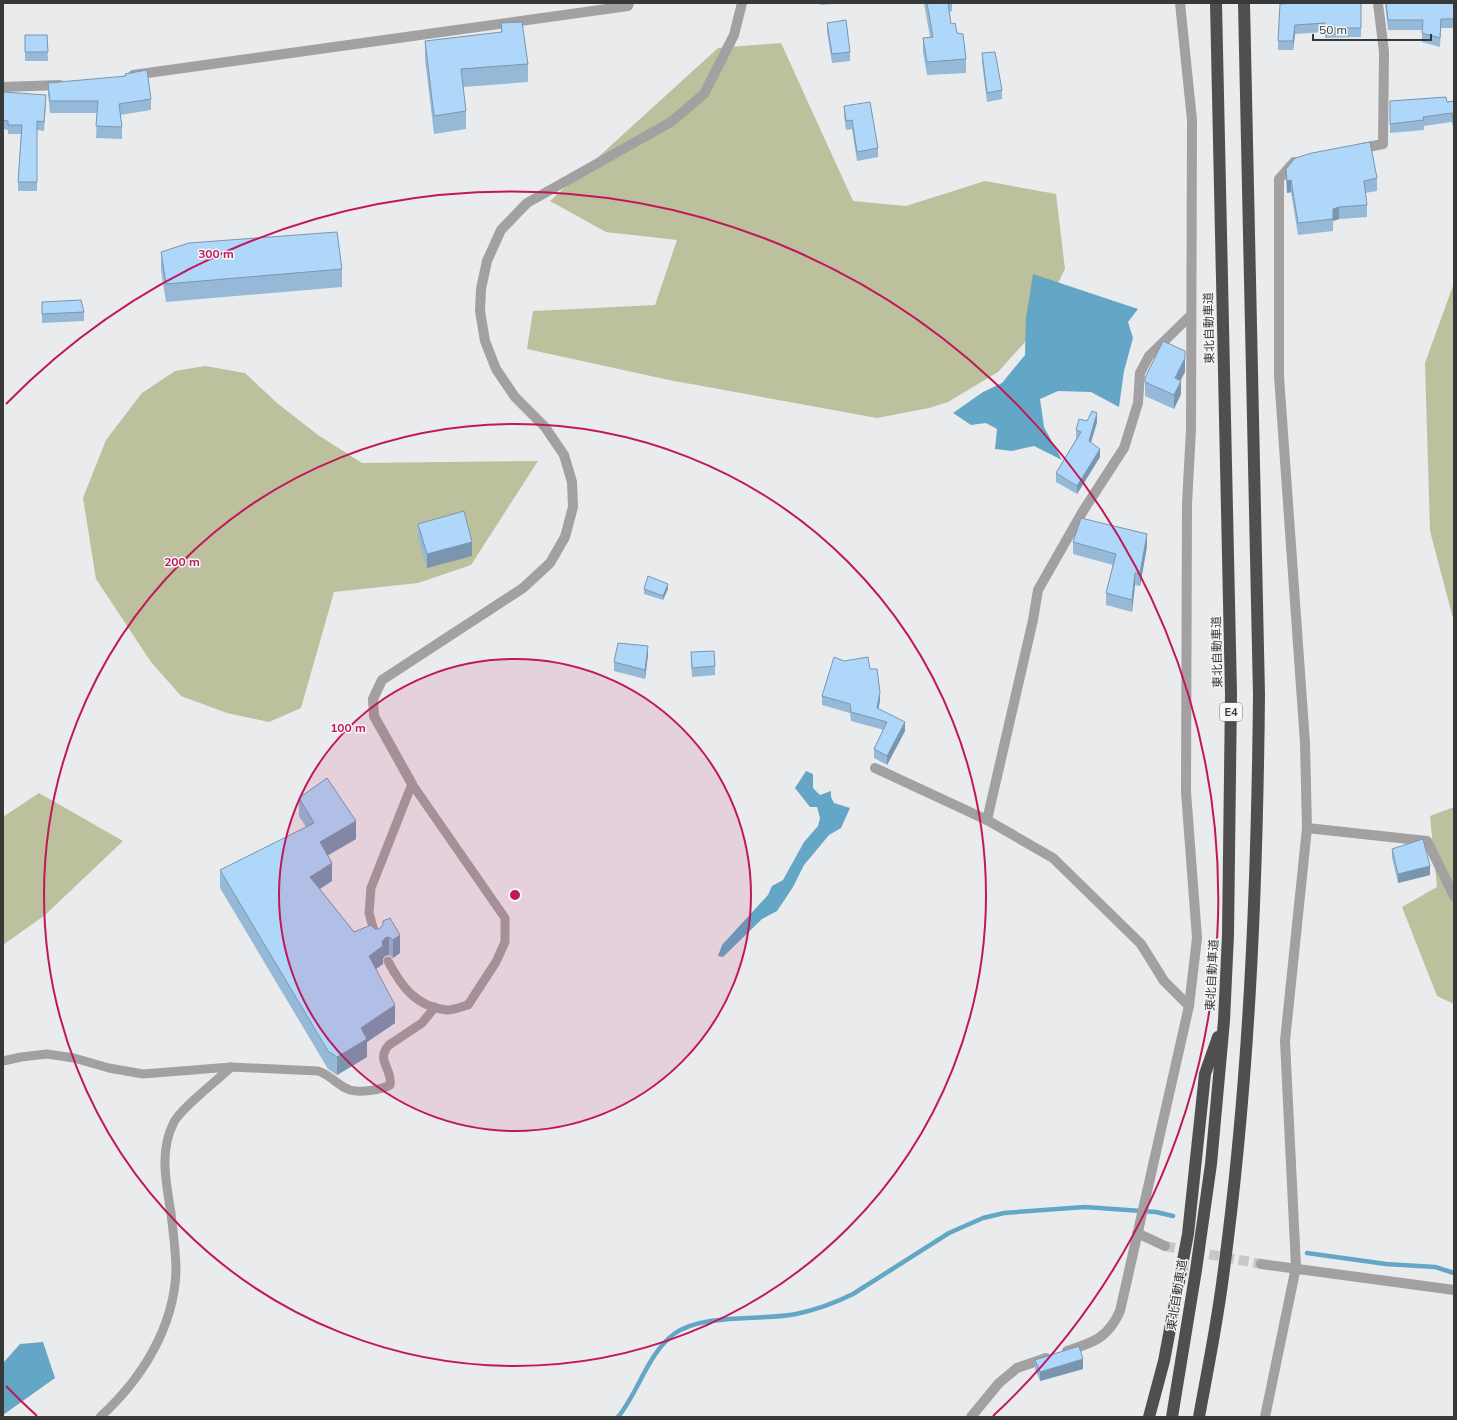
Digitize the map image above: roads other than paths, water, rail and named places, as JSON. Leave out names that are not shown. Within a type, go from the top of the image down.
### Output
[{"type":"highway","name":"東北自動車道","points":[[1172,1417],[1196,1270],[1210,1164],[1224,1021],[1231,816],[1232,694],[1216,3]]},
{"type":"highway","name":"E4","points":[[1199,1417],[1222,1286],[1243,1093],[1252,963],[1258,791],[1259,687],[1244,3]]},
{"type":"highway","points":[[1149,1417],[1164,1361],[1188,1234],[1206,1074],[1224,1021]]},
{"type":"street","points":[[127,76],[628,6],[629,3]]},
{"type":"street","points":[[412,784],[374,716],[373,699],[382,680],[523,588],[550,563],[565,537],[573,507],[572,482],[564,455],[546,427],[515,397],[496,369],[485,340],[480,311],[481,289],[487,261],[501,230],[527,203],[671,122],[704,94],[734,34],[742,3]]},
{"type":"street","points":[[971,1417],[999,1383],[1017,1368],[1093,1342],[1106,1334],[1115,1324],[1120,1311],[1189,1006],[1196,938],[1186,792],[1187,504],[1191,429],[1190,316],[1192,120],[1180,3]]},
{"type":"street","points":[[1346,152],[1383,144],[1384,52],[1378,3]]},
{"type":"street","points":[[3,87],[72,83]]},
{"type":"street","points":[[1265,1417],[1296,1267],[1285,1041],[1307,828],[1305,743],[1279,376],[1280,179],[1293,162],[1300,160]]},
{"type":"street","points":[[987,820],[1033,620],[1038,590],[1083,511],[1124,448],[1138,403],[1140,373],[1149,356],[1190,316]]},
{"type":"street","points":[[874,768],[987,820],[1053,858],[1141,944],[1164,981],[1189,1006]]},
{"type":"street","points":[[1307,828],[1428,841],[1454,896]]},
{"type":"street","points":[[1137,1233],[1166,1246]]},
{"type":"street","points":[[1261,1264],[1296,1267],[1454,1290]]},
{"type":"lane","points":[[377,941],[369,913],[371,888],[412,784]]},
{"type":"lane","points":[[388,961],[395,976],[412,998],[435,1007],[448,1010],[468,1005],[496,962],[505,942],[505,918],[412,784]]},
{"type":"lane","points":[[3,1061],[47,1054],[74,1058],[110,1068],[143,1074],[231,1068],[318,1071],[326,1073],[349,1090],[386,1087],[390,1085],[391,1080],[383,1057],[384,1050],[389,1045],[422,1024],[435,1007]]},
{"type":"lane","points":[[100,1417],[118,1401],[149,1359],[163,1330],[172,1297],[176,1272],[175,1250],[164,1155],[175,1120],[186,1107],[231,1068]]},
{"type":"water","points":[[1033,274],[1138,309],[1128,322],[1133,338],[1124,371],[1119,407],[1091,392],[1058,391],[1040,399],[1044,427],[1062,460],[1034,446],[1012,451],[995,449],[997,429],[986,423],[971,425],[953,413],[983,392],[1002,383],[1025,355],[1026,318]]},
{"type":"water","points":[[806,771],[813,774],[813,788],[820,795],[831,791],[831,797],[834,803],[850,808],[841,828],[829,835],[804,865],[793,887],[777,911],[762,919],[723,957],[718,956],[722,945],[768,895],[772,886],[783,880],[804,842],[818,826],[820,818],[817,807],[810,807],[795,788]]},
{"type":"water","points":[[43,1342],[55,1378],[3,1415],[3,1363],[20,1344]]},
{"type":"waterway","points":[[618,1417],[632,1397],[650,1362],[657,1352],[674,1334],[686,1327],[716,1320],[796,1314],[825,1306],[853,1294],[949,1233],[983,1218],[1004,1213],[1085,1207],[1156,1212],[1173,1216]]},
{"type":"waterway","points":[[1307,1253],[1386,1264],[1435,1267],[1454,1273]]},
{"type":"tunnel","points":[[1165,1246],[1261,1264]]}]
